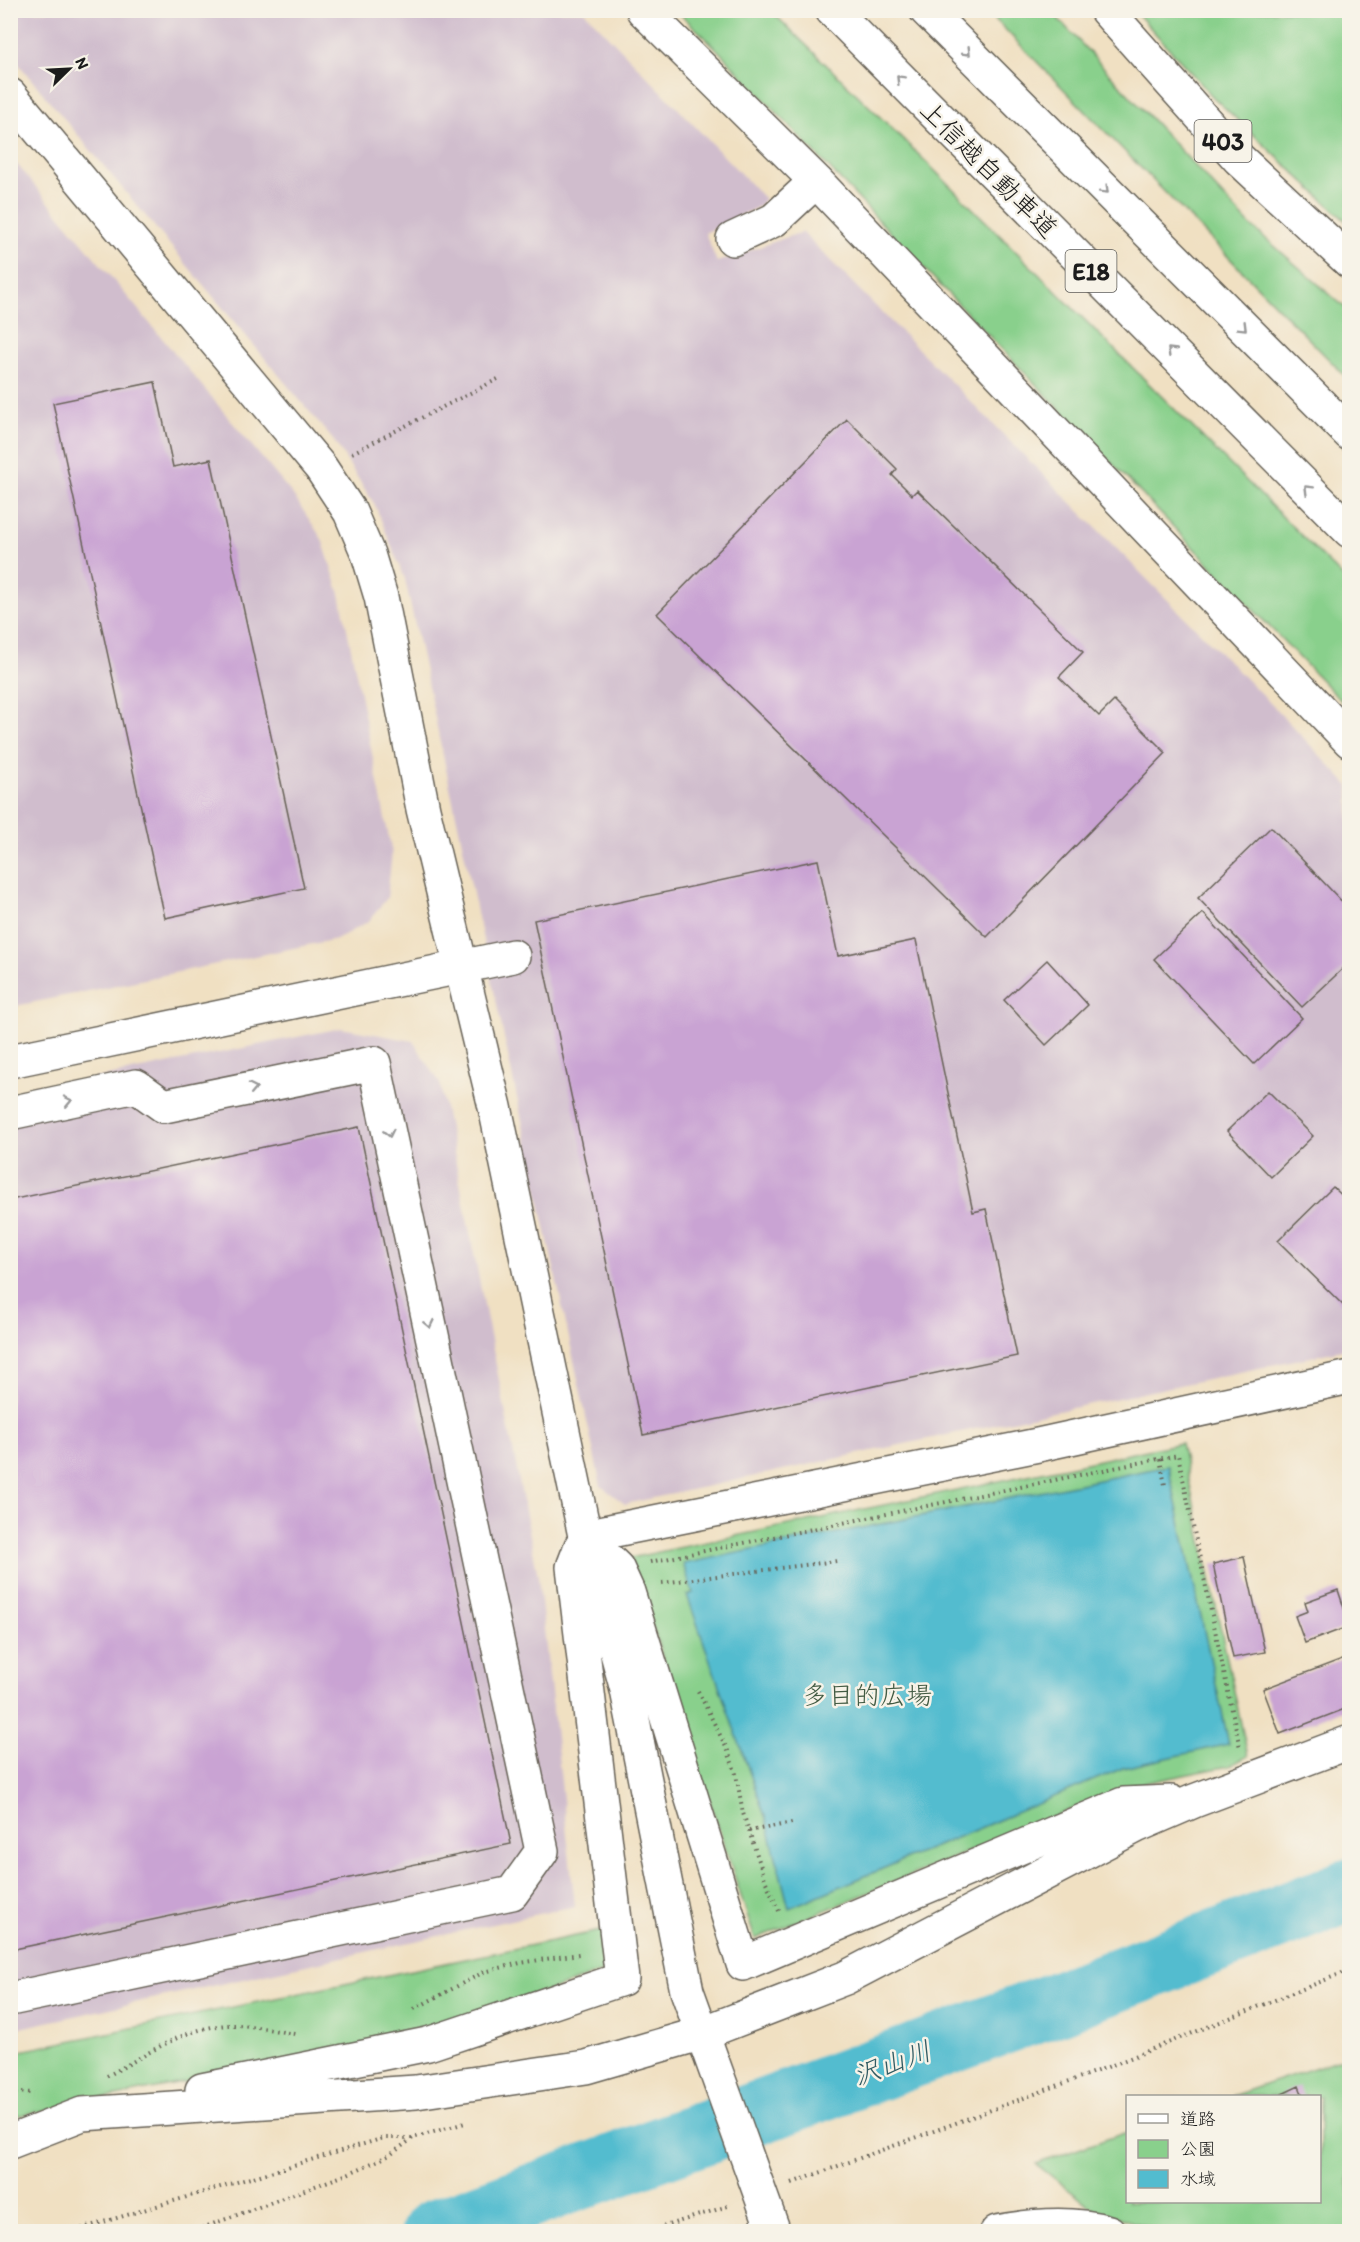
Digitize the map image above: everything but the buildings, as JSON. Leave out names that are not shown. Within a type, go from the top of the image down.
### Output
[{"type":"main road","points":[[643,10],[816,181],[1350,741]]},
{"type":"main road","name":"上信越自動車道","points":[[832,10],[1350,531]]},
{"type":"main road","name":"E18","points":[[926,10],[1350,434]]},
{"type":"main road","name":"403","points":[[1106,10],[1239,159],[1350,262]]},
{"type":"main road","points":[[10,95],[321,468],[350,512],[368,554],[381,597],[423,809],[495,1107],[585,1536],[627,1690],[687,1991],[774,2232]]},
{"type":"main road","points":[[733,239],[774,220],[816,181]]},
{"type":"main road","points":[[10,1061],[513,956]]},
{"type":"main road","points":[[10,1113],[136,1086],[164,1106],[374,1063],[542,1851],[512,1893],[10,1999]]},
{"type":"main road","points":[[585,1536],[1348,1381]]},
{"type":"main road","points":[[585,1536],[617,1568],[632,1603],[742,1964],[1123,1804],[1194,1801]]},
{"type":"main road","points":[[10,2128],[428,2044],[622,1979],[573,1567],[585,1536]]},
{"type":"main road","points":[[10,2142],[82,2114],[416,2092],[586,2067],[706,2043],[845,1978],[1136,1826],[1194,1801],[1350,1742]]},
{"type":"main road","points":[[998,2232],[1016,2228],[1058,2226],[1109,2232]]},
{"type":"path","points":[[321,468],[498,379]]},
{"type":"path","points":[[617,1568],[1178,1455],[1241,1754]]},
{"type":"path","points":[[1160,1459],[1165,1485]]},
{"type":"path","points":[[658,1584],[837,1561]]},
{"type":"path","points":[[651,1562],[654,1573]]},
{"type":"path","points":[[693,1682],[728,1751],[736,1774],[749,1832],[766,1882],[783,1919]]},
{"type":"path","points":[[749,1832],[792,1823]]},
{"type":"path","points":[[408,2012],[484,1972],[520,1963],[618,1946]]},
{"type":"path","points":[[646,2232],[1100,2070],[1350,1970]]},
{"type":"path","points":[[98,2081],[174,2039],[205,2029],[234,2025],[297,2034]]},
{"type":"path","points":[[10,2092],[44,2093]]},
{"type":"path","points":[[70,2232],[384,2138],[413,2138],[468,2122]]},
{"type":"path","points":[[191,2232],[372,2163],[390,2155],[413,2138]]},
{"type":"shaded area","points":[[10,11],[584,11],[765,199],[758,207],[705,233],[717,262],[802,232],[1272,705],[1349,786],[1349,1346],[1342,1350],[625,1504],[601,1486],[405,579],[375,505],[334,441],[11,55]]},
{"type":"shaded area","points":[[10,156],[293,495],[322,539],[340,594],[392,853],[387,898],[369,921],[337,939],[11,1007]]},
{"type":"shaded area","points":[[341,1028],[413,1041],[440,1083],[538,1576],[575,1906],[11,2030],[10,1096]]},
{"type":"green space","points":[[677,11],[771,11],[910,146],[1349,583],[1349,709],[939,284],[710,42]]},
{"type":"green space","points":[[987,11],[1051,11],[1249,224],[1349,311],[1349,380]]},
{"type":"green space","points":[[1135,11],[1349,11],[1349,224],[1213,97]]},
{"type":"green space","name":"多目的広場","points":[[1181,1443],[1248,1756],[1229,1766],[1129,1786],[755,1939],[630,1558]]},
{"type":"green space","points":[[605,1930],[608,1970],[427,2034],[11,2117],[11,2053]]},
{"type":"green space","points":[[1349,2056],[1349,2231],[1162,2231],[1095,2210],[1036,2164],[1126,2132],[1126,2203],[1321,2203],[1321,2095],[1235,2095]]},
{"type":"water","name":"多目的広場","points":[[1168,1466],[1229,1744],[1123,1768],[789,1908],[766,1819],[687,1595],[693,1593],[683,1564]]},
{"type":"waterway","name":"沢山川","points":[[433,2232],[1052,2005],[1350,1890]]}]
